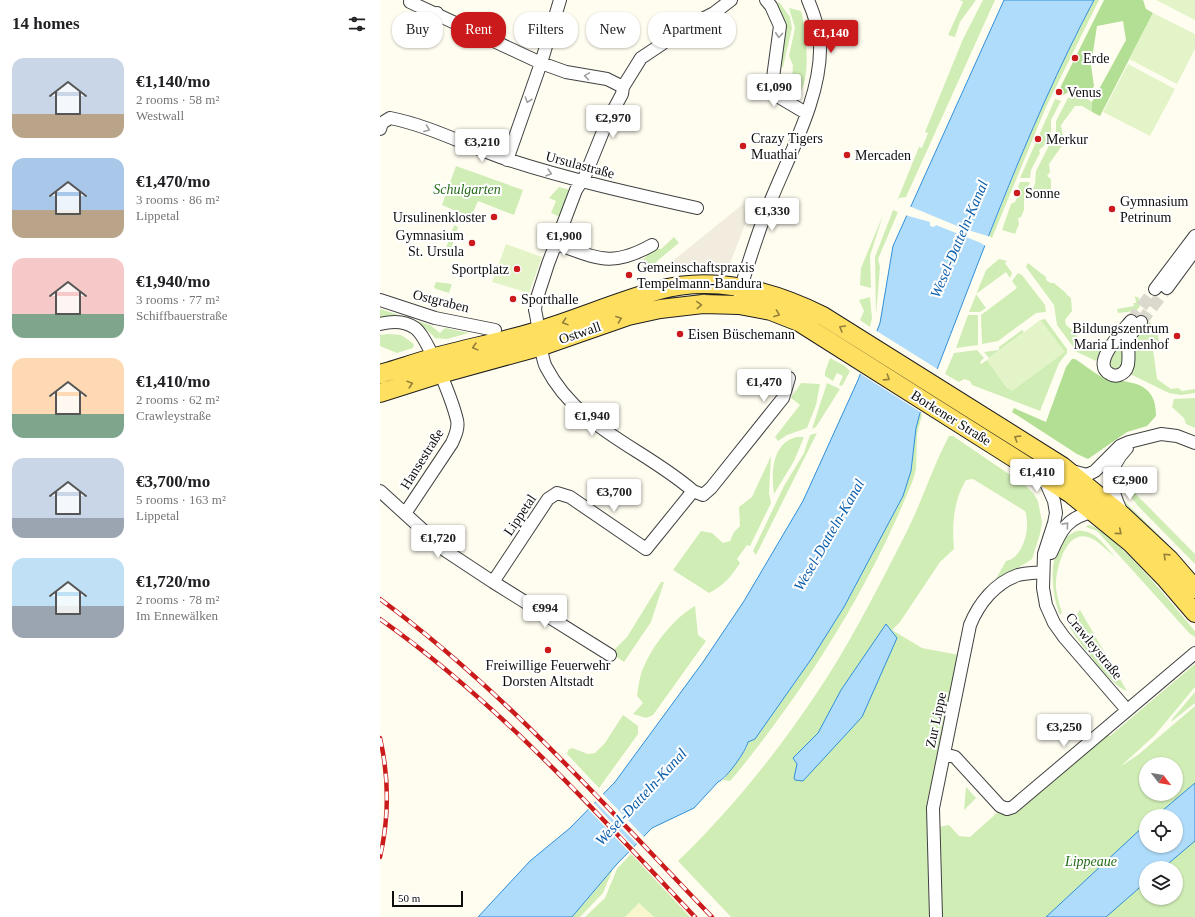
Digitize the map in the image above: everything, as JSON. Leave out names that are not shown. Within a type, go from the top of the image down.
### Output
[{"type":"main road","name":"Ostwall","points":[[541,338],[659,290],[705,284],[741,287]]},
{"type":"main road","name":"Borkener Straße","points":[[741,287],[772,295],[804,306],[862,340],[1062,466],[1123,516],[1169,559],[1195,590]]},
{"type":"main road","name":"Ostwall","points":[[436,366],[541,338],[660,309],[704,304],[739,306]]},
{"type":"main road","name":"Borkener Straße","points":[[739,306],[771,311],[799,322],[1043,476],[1094,512],[1131,543],[1165,578],[1195,614]]},
{"type":"main road","points":[[380,374],[436,366]]},
{"type":"main road","points":[[380,393],[436,366]]},
{"type":"street","points":[[507,160],[541,63],[560,0]]},
{"type":"street","points":[[731,0],[714,12],[675,33],[641,58],[624,87],[576,190],[536,301],[535,310],[546,366],[567,398],[590,420],[614,438],[664,468],[698,495],[703,495],[711,488],[783,398],[789,378]]},
{"type":"street","points":[[766,0],[771,6],[780,26],[772,85],[779,97],[806,113]]},
{"type":"street","points":[[739,306],[741,287],[766,213],[816,85],[820,44],[815,18],[808,0]]},
{"type":"street","points":[[410,2],[432,12]]},
{"type":"street","points":[[443,17],[541,63],[566,72],[607,79],[624,87]]},
{"type":"street","name":"Ursulastraße","points":[[380,129],[382,123],[390,118],[410,122],[507,160],[581,182],[697,208]]},
{"type":"street","points":[[1195,236],[1161,288],[1195,250]]},
{"type":"street","points":[[557,244],[596,258],[608,260],[636,254],[652,245]]},
{"type":"street","name":"Ostgraben","points":[[380,300],[435,318],[496,330]]},
{"type":"street","points":[[380,324],[395,322],[415,328],[424,336],[436,366]]},
{"type":"street","name":"Hansestraße","points":[[406,512],[452,443],[457,432],[457,421],[448,392],[436,366]]},
{"type":"street","points":[[1062,466],[1077,474],[1088,475],[1095,471],[1120,446],[1155,435],[1169,434],[1195,443]]},
{"type":"street","points":[[1123,516],[1114,495],[1111,483],[1111,474],[1117,460],[1136,440]]},
{"type":"street","name":"Crawleystraße","points":[[1043,476],[1054,501],[1056,513],[1044,554],[1043,588],[1046,605],[1054,624],[1127,710]]},
{"type":"street","points":[[380,491],[406,512],[446,551],[492,582],[610,656]]},
{"type":"street","name":"Lippetal","points":[[492,582],[552,495],[557,493],[570,497],[646,549],[693,492]]},
{"type":"street","name":"Crawleystraße","points":[[1043,572],[1062,529],[1077,516],[1094,512]]},
{"type":"street","name":"Zur Lippe","points":[[936,917],[933,808],[970,625],[987,595],[1007,581],[1019,575],[1043,572]]},
{"type":"street","points":[[944,754],[955,756],[1000,806],[1007,809],[1018,803],[1195,653]]},
{"type":"shaded area","points":[[743,204],[747,219],[728,269],[688,271],[663,275],[672,267],[669,264]]},
{"type":"shaded area","points":[[639,903],[654,917],[625,917]]},
{"type":"green space","points":[[960,0],[976,0],[960,22],[955,37],[948,35],[963,2]]},
{"type":"green space","points":[[983,0],[995,0],[906,197],[899,198],[897,201],[919,147],[922,148],[928,133],[925,132],[963,39]]},
{"type":"green space","points":[[1094,0],[1099,0],[1046,107],[992,238],[989,236],[1044,100]]},
{"type":"green space","points":[[1104,0],[1143,0],[1146,9],[1153,13],[1100,116],[1092,112],[1092,102],[1126,40],[1123,21],[1097,26],[1091,65],[1094,86],[1090,93],[1077,87],[1063,95],[1059,90]]},
{"type":"green space","points":[[1156,0],[1195,0],[1195,20]]},
{"type":"green space","points":[[779,2],[790,17],[792,28],[783,67],[778,66],[775,5]]},
{"type":"green space","points":[[789,8],[801,11],[805,30],[807,54],[805,78],[802,88],[798,95],[791,97],[793,65],[789,56],[795,28]]},
{"type":"green space","points":[[1153,13],[1195,34],[1195,49],[1177,84],[1129,59]]},
{"type":"green space","points":[[1128,64],[1175,89],[1150,136],[1103,112]]},
{"type":"green space","points":[[1077,93],[1092,102],[1092,112],[1082,106],[1075,106],[1061,125],[1064,143],[1049,164],[1050,172],[1047,176],[1051,179],[1051,196],[1029,196],[1035,184],[1036,171],[1056,132],[1056,121],[1068,98]]},
{"type":"green space","points":[[1055,99],[1061,101],[1051,120],[1051,132],[1044,146],[1039,150],[1040,153],[1031,170],[1030,178],[1020,178]]},
{"type":"green space","name":"Schulgarten","points":[[456,166],[523,190],[514,215],[478,201],[471,217],[442,205]]},
{"type":"green space","points":[[1020,182],[1030,182],[1024,196],[1024,210],[1021,217],[1018,218],[1019,224],[1015,234],[1002,230],[1011,204],[1015,202],[1020,191],[1018,187]]},
{"type":"green space","points":[[559,187],[570,190],[560,217],[551,213],[556,201],[549,198]]},
{"type":"green space","points":[[893,210],[898,212],[878,259],[880,267],[876,315],[875,257]]},
{"type":"green space","points":[[883,215],[870,256],[871,288],[860,285],[861,268]]},
{"type":"green space","points":[[454,225],[458,227],[449,255],[444,254]]},
{"type":"green space","points":[[674,237],[679,243],[656,262],[661,268],[645,270],[638,262],[646,257],[646,252],[652,249],[661,249]]},
{"type":"green space","name":"Sportplatz","points":[[506,244],[542,257],[529,293],[492,282]]},
{"type":"green space","points":[[999,259],[1007,261],[1005,263],[1012,273],[1010,278],[1006,272],[976,294],[986,270]]},
{"type":"green space","points":[[1028,263],[1046,277],[1046,280],[1054,283],[1071,298],[1072,311],[1065,320],[1066,325],[1076,333],[1077,339],[1101,351],[1096,361],[1077,352],[1057,325],[1054,305],[1026,267]]},
{"type":"green space","points":[[1018,273],[1022,275],[1045,305],[1046,312],[1036,313],[998,341],[982,344],[981,315],[1017,288],[1012,281]]},
{"type":"green space","points":[[436,282],[452,284],[449,293],[436,289],[434,287]]},
{"type":"green space","points":[[976,294],[986,308],[980,312],[969,312]]},
{"type":"green space","points":[[1135,296],[1139,298],[1140,306],[1136,311],[1118,313],[1117,309],[1134,306],[1133,303],[1136,303]]},
{"type":"green space","points":[[870,297],[872,318],[870,327],[860,320],[864,311],[859,300]]},
{"type":"green space","points":[[380,309],[430,325],[440,333],[445,328],[469,333],[447,339],[435,338],[429,331],[417,323],[404,320],[380,319]]},
{"type":"green space","points":[[968,315],[978,315],[978,345],[956,348]]},
{"type":"green space","points":[[1045,319],[1067,349],[1067,353],[1059,363],[1040,411],[972,385],[970,381],[964,379],[959,382],[945,374],[954,353],[977,350],[984,358],[980,362],[981,364],[987,360],[1007,388],[1064,352],[1040,320]]},
{"type":"green space","points":[[1040,320],[1065,352],[1012,391],[1007,388],[987,360]]},
{"type":"green space","points":[[1135,321],[1124,364],[1116,372],[1106,362]]},
{"type":"green space","points":[[1149,322],[1153,325],[1159,341],[1153,349],[1157,379],[1171,389],[1178,388],[1182,391],[1195,389],[1195,393],[1181,395],[1169,393],[1130,374],[1135,341]]},
{"type":"green space","points":[[1022,330],[1024,332],[989,358],[984,352],[999,350],[999,347]]},
{"type":"green space","points":[[380,335],[401,335],[414,344],[413,348],[397,353],[380,346]]},
{"type":"green space","points":[[830,358],[845,366],[850,371],[842,386],[839,385],[843,376],[837,373],[833,381],[825,376]]},
{"type":"green space","points":[[1072,359],[1075,359],[1100,376],[1111,381],[1130,382],[1143,387],[1148,391],[1154,401],[1156,416],[1147,426],[1127,432],[1088,459],[1077,454],[1012,412],[1014,408],[1046,422],[1066,367]]},
{"type":"green space","points":[[801,383],[820,384],[816,405],[807,428],[787,435],[778,441],[775,437],[800,405],[791,398]]},
{"type":"green space","points":[[827,383],[840,389],[816,427],[812,429]]},
{"type":"green space","points":[[1195,398],[1195,428],[1186,424],[1184,418],[1172,407],[1174,399]]},
{"type":"green space","points":[[920,413],[922,415],[917,434],[916,469],[913,480],[896,520],[857,596],[836,633],[789,705],[730,781],[723,780],[747,747],[748,742],[755,739],[812,658],[844,607],[903,496],[911,471],[916,427]]},
{"type":"green space","points":[[817,433],[756,555],[753,551],[784,486],[804,453],[810,435]]},
{"type":"green space","points":[[949,436],[953,436],[1025,485],[1038,501],[1042,522],[1040,534],[1032,559],[993,584],[1006,561],[1012,559],[1022,548],[1026,533],[1027,517],[1025,511],[973,479],[966,480],[958,496],[954,514],[954,549],[940,562],[900,622],[892,630],[922,648],[959,655],[927,802],[932,917],[731,917],[678,861],[719,819],[757,774],[793,727],[826,679],[858,625],[906,533],[937,460]]},
{"type":"green space","points":[[796,437],[804,437],[794,461],[774,494],[773,468],[778,452],[788,441]]},
{"type":"green space","points":[[771,456],[769,493],[771,503],[750,546],[747,545],[737,559],[740,563],[737,568],[723,584],[709,593],[673,570],[701,531],[712,533],[723,543],[730,541],[734,532],[740,526],[739,507],[752,497]]},
{"type":"green space","points":[[1125,483],[1195,554],[1195,564],[1138,506],[1132,498]]},
{"type":"green space","points":[[1122,499],[1161,537],[1195,576],[1172,550],[1124,503]]},
{"type":"green space","points":[[1088,525],[1099,529],[1144,571],[1195,631],[1195,637],[1190,634],[1097,531],[1086,527]]},
{"type":"green space","points":[[1077,531],[1083,531],[1094,535],[1115,557],[1092,538],[1080,536],[1073,540],[1063,554],[1057,572],[1056,588],[1062,612],[1060,615],[1054,593],[1053,568],[1055,556],[1060,545],[1067,537]]},
{"type":"green space","points":[[661,582],[664,582],[651,622],[624,662],[611,653],[627,637]]},
{"type":"green space","points":[[695,606],[698,635],[706,641],[653,715],[646,718],[633,714],[643,703],[637,696],[639,682],[650,655],[670,626],[678,618]]},
{"type":"green space","points":[[1080,610],[1127,691],[1112,681],[1087,652],[1069,626]]},
{"type":"green space","name":"Lippeaue","points":[[1195,664],[1195,687],[1155,735],[1120,767],[1139,754],[1195,706],[1195,917],[942,917],[939,827],[949,825],[959,836],[970,837],[998,812],[1008,815],[1015,813],[1108,734],[1110,736]]},
{"type":"green space","points":[[1195,692],[1195,703],[1171,722],[1173,718]]},
{"type":"green space","points":[[623,715],[638,726],[638,734],[599,788],[567,754],[568,750],[572,748],[588,754],[595,753],[605,743]]},
{"type":"green space","points":[[966,787],[976,798],[964,810]]},
{"type":"green space","points":[[631,854],[690,917],[654,917],[639,903],[625,917],[585,917],[605,898],[617,869]]},
{"type":"green space","points":[[613,869],[603,893],[580,917],[572,917]]},
{"type":"water","name":"Wesel-Datteln-Kanal","points":[[1004,0],[1094,0],[1045,101],[1001,204],[920,413],[916,428],[911,471],[903,496],[844,607],[812,658],[755,739],[748,742],[744,751],[731,770],[694,808],[652,828],[616,865],[572,917],[478,917],[530,861],[570,828],[615,782],[703,662],[744,601],[803,501],[858,380],[880,323],[893,246]]},
{"type":"water","points":[[886,624],[897,638],[862,717],[803,781],[795,780],[794,778],[797,764],[793,758],[818,733],[841,690]]},
{"type":"water","points":[[1195,783],[1195,841],[1183,851],[1183,809],[1164,809],[1174,801],[1183,801],[1183,793]]},
{"type":"water","points":[[1139,831],[1139,853],[1181,853],[1171,861],[1139,861],[1139,888],[1106,917],[1046,917]]},
{"type":"pier","points":[[909,206],[962,228],[964,226],[967,227],[968,230],[991,237],[987,247],[981,243],[936,225],[934,227],[930,226],[930,222],[905,215]]},
{"type":"pier","points":[[875,330],[939,370],[922,413],[859,373]]},
{"type":"pier","points":[[602,793],[645,838],[638,845],[594,800]]},
{"type":"pier","points":[[593,802],[635,848],[630,853],[587,808]]},
{"type":"tunnel","points":[[1141,322],[1167,288]]},
{"type":"tunnel","points":[[1131,321],[1155,289]]},
{"type":"railway","points":[[380,599],[426,634],[512,711],[593,792],[712,917]]},
{"type":"railway","points":[[380,619],[466,686],[506,723],[545,760],[621,838],[695,917]]},
{"type":"railway","points":[[380,738],[385,768],[387,798],[385,827],[380,857]]},
{"type":"place","name":"Erde","points":[[1075,58]]},
{"type":"place","name":"Venus","points":[[1059,92]]},
{"type":"place","name":"Merkur","points":[[1038,139]]},
{"type":"place","name":"Crazy Tigers Muathai","points":[[743,146]]},
{"type":"place","name":"Mercaden","points":[[847,155]]},
{"type":"place","name":"Sonne","points":[[1017,193]]},
{"type":"place","name":"Gymnasium Petrinum","points":[[1112,209]]},
{"type":"place","name":"Ursulinenkloster","points":[[494,217]]},
{"type":"place","name":"Gymnasium St. Ursula","points":[[472,243]]},
{"type":"place","name":"Sportplatz","points":[[517,269]]},
{"type":"place","name":"Gemeinschaftspraxis Tempelmann-Bandura","points":[[629,275]]},
{"type":"place","name":"Sporthalle","points":[[513,299]]},
{"type":"place","name":"Eisen Büschemann","points":[[680,334]]},
{"type":"place","name":"Bildungszentrum Maria Lindenhof","points":[[1177,336]]},
{"type":"place","name":"Freiwillige Feuerwehr Dorsten Altstadt","points":[[548,650]]}]
